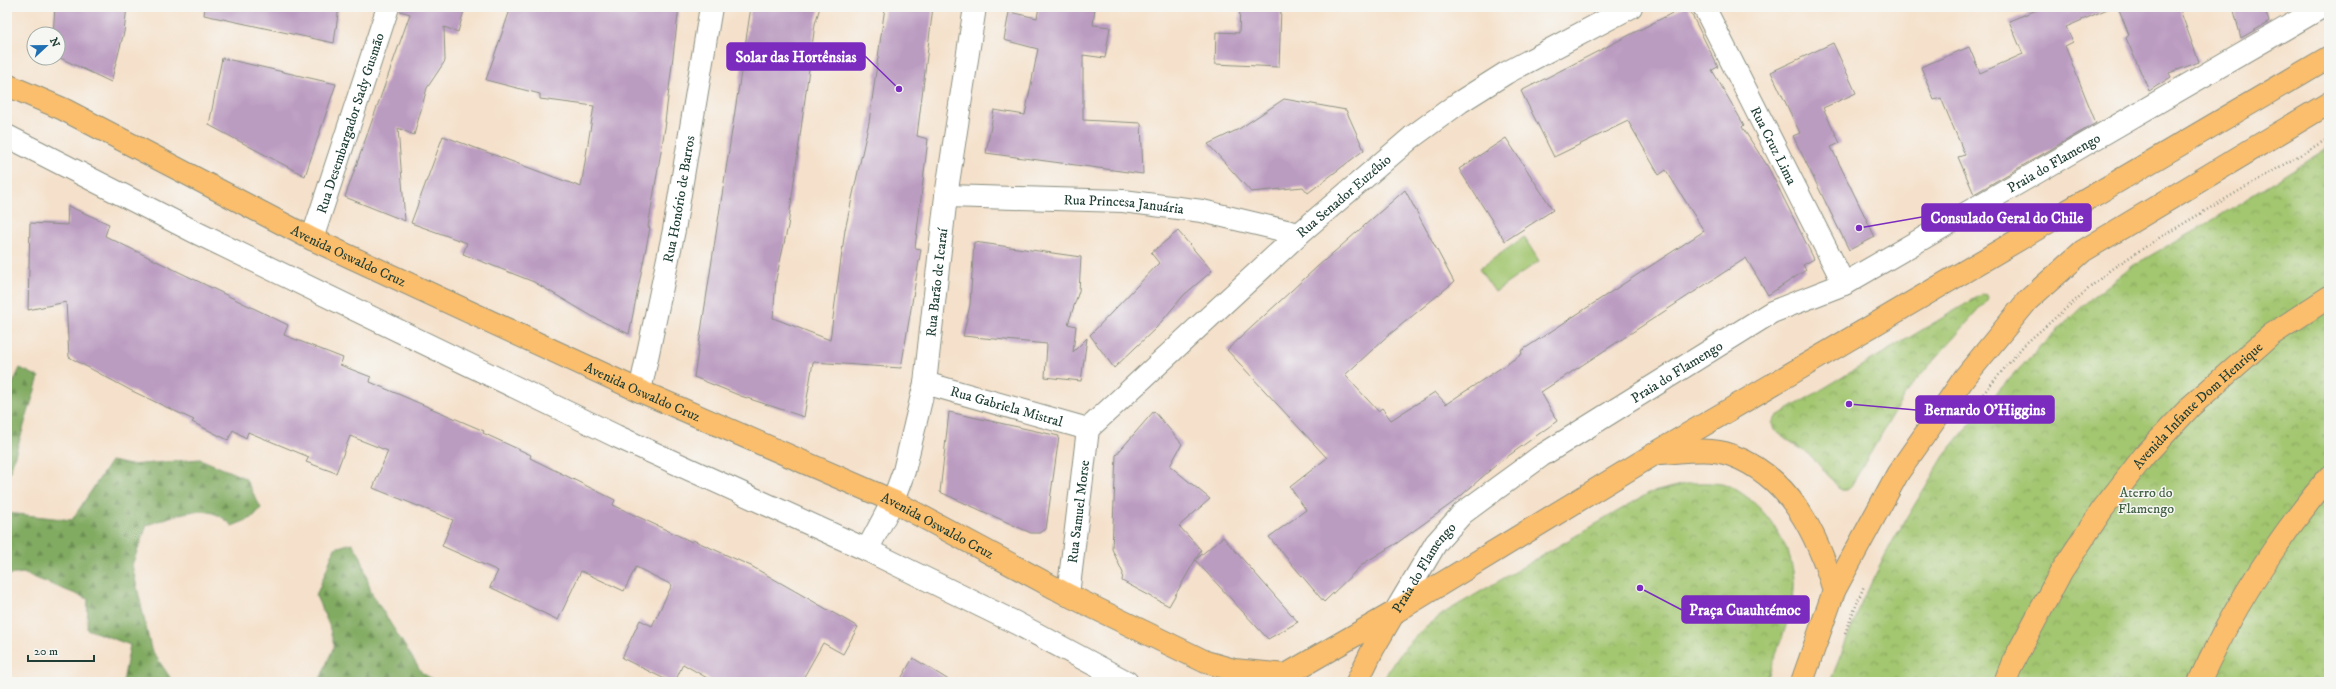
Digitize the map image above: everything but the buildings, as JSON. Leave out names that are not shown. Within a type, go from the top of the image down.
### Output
[{"type":"main road","name":"Praia do Flamengo","points":[[1395,612],[1656,453],[2329,57]]},
{"type":"main road","name":"Avenida Oswaldo Cruz","points":[[7,84],[64,109],[312,238],[640,390],[893,500],[1068,595],[1206,662],[1234,670],[1278,678],[1395,612]]},
{"type":"main road","points":[[1802,682],[1834,591],[1898,473],[1965,377],[2028,300],[2084,250],[2329,103]]},
{"type":"main road","name":"Avenida Infante Dom Henrique","points":[[2009,676],[2061,572],[2102,510],[2144,456],[2191,406],[2271,335],[2329,297]]},
{"type":"main road","points":[[1656,453],[1707,451],[1730,455],[1749,464],[1774,481],[1796,505],[1813,533],[1834,591]]},
{"type":"main road","points":[[2199,682],[2219,639],[2252,581],[2297,515],[2329,477]]},
{"type":"main road","points":[[1357,682],[1373,649],[1395,612]]},
{"type":"street","name":"Rua Desembargador Sady Gusmão","points":[[312,238],[388,7]]},
{"type":"street","name":"Rua Honório de Barros","points":[[640,390],[674,230],[711,7]]},
{"type":"street","name":"Rua Barão de Icaraí","points":[[867,550],[893,500],[904,470],[925,383],[946,196],[975,7]]},
{"type":"street","name":"Rua Senador Euzébio","points":[[1088,429],[1299,234],[1412,136],[1460,102],[1506,73],[1631,7]]},
{"type":"street","name":"Rua Cruz Lima","points":[[1704,7],[1844,284]]},
{"type":"street","name":"Praia do Flamengo","points":[[1395,612],[1436,543],[1463,513],[1541,456],[1772,312],[1844,284],[2322,7]]},
{"type":"street","points":[[7,136],[195,232],[609,432],[867,550],[1016,623],[1127,682]]},
{"type":"street","name":"Rua Princesa Januária","points":[[946,196],[1123,201],[1202,210],[1299,234]]},
{"type":"street","name":"Rua Gabriela Mistral","points":[[925,383],[1088,429]]},
{"type":"street","name":"Rua Samuel Morse","points":[[1068,595],[1088,429]]},
{"type":"path","points":[[1976,403],[2024,345],[2110,270],[2159,238],[2329,138]]},
{"type":"path","points":[[1842,639],[1865,585]]},
{"type":"green space","name":"Aterro do Flamengo","points":[[2329,147],[2329,682],[1830,682],[1863,599],[1891,544],[1944,456],[1987,403],[2035,352],[2087,302],[2134,265],[2216,218]]},
{"type":"green space","points":[[1524,237],[1539,261],[1495,292],[1479,269]]},
{"type":"green space","points":[[1986,294],[1988,297],[1987,300],[1907,391],[1851,486],[1846,490],[1841,490],[1812,457],[1774,430],[1772,423],[1777,416],[1981,295]]},
{"type":"green space","points":[[20,368],[39,377],[7,481],[7,396]]},
{"type":"green space","points":[[200,459],[245,478],[261,508],[252,518],[232,526],[223,518],[213,513],[202,511],[181,514],[147,525],[132,565],[151,649],[173,682],[123,682],[130,645],[87,629],[88,599],[23,573],[7,575],[7,513],[72,520],[111,461],[131,465]]},
{"type":"green space","points":[[1690,483],[1725,485],[1743,494],[1757,505],[1768,518],[1779,533],[1787,549],[1792,565],[1794,582],[1793,598],[1785,630],[1765,682],[1383,682],[1394,661],[1401,652],[1417,635],[1444,613],[1649,493]]},
{"type":"green space","points":[[352,543],[361,557],[371,592],[387,618],[422,673],[438,682],[319,682],[334,646],[329,625],[316,596],[335,548]]},
{"type":"place","name":"Solar das Hortênsias","points":[[899,89]]},
{"type":"place","name":"Consulado Geral do Chile","points":[[1859,228]]},
{"type":"place","name":"Bernardo O'Higgins","points":[[1849,404]]},
{"type":"place","name":"Praça Cuauhtémoc","points":[[1640,588]]}]
